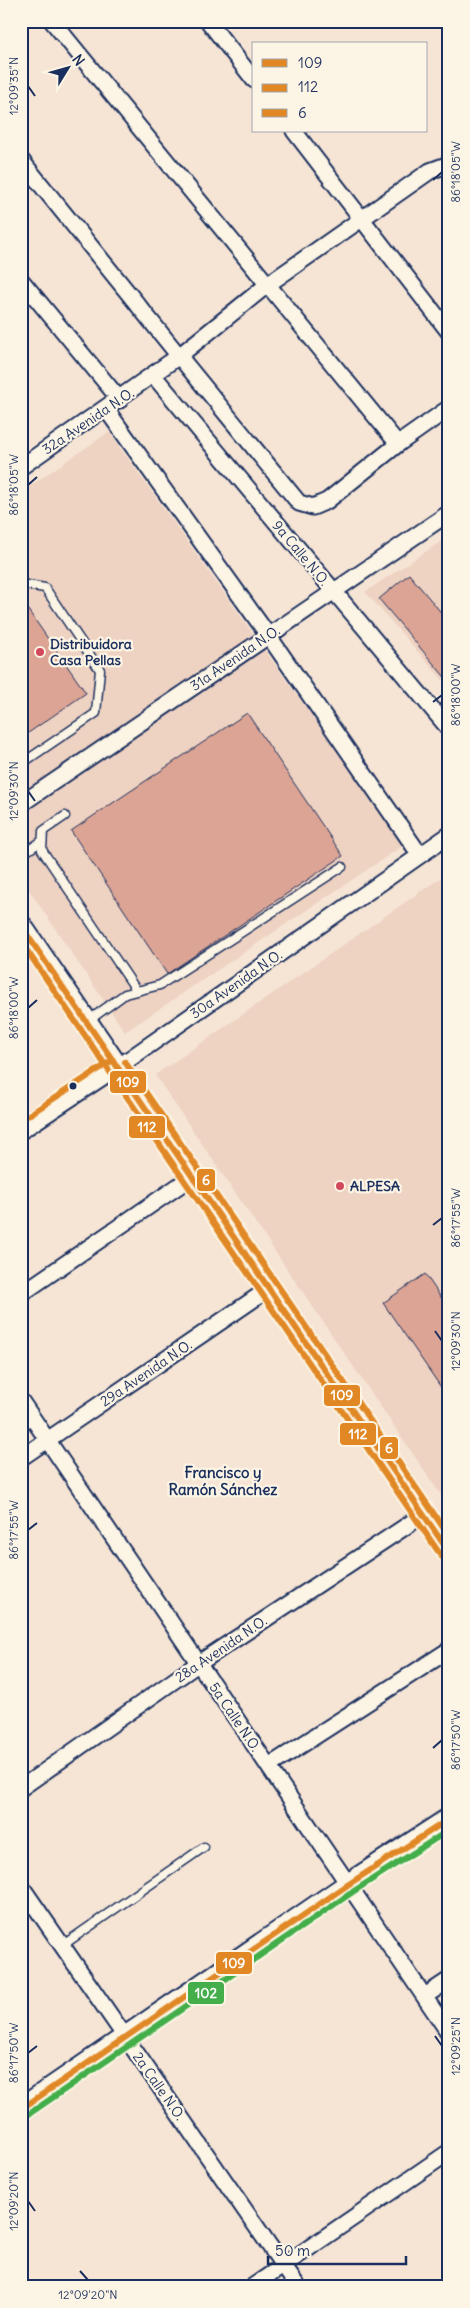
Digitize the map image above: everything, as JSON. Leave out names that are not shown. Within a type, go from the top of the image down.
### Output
[{"type":"main road","points":[[21,926],[449,1552]]},
{"type":"main road","points":[[21,2109],[349,1884],[449,1819]]},
{"type":"street","points":[[52,21],[398,444]]},
{"type":"street","points":[[208,21],[252,77]]},
{"type":"street","points":[[295,132],[449,332]]},
{"type":"street","points":[[21,160],[299,502],[313,507],[327,501],[398,444],[449,408]]},
{"type":"street","name":"32a Avenida N.O.","points":[[21,467],[154,376],[267,285],[430,171],[449,164]]},
{"type":"street","points":[[21,280],[28,299],[120,400]]},
{"type":"street","name":"9a Calle N.O.","points":[[154,376],[449,729]]},
{"type":"street","points":[[106,409],[268,635],[420,855]]},
{"type":"street","name":"31a Avenida N.O.","points":[[21,804],[332,590],[449,513]]},
{"type":"street","name":"30a Avenida N.O.","points":[[21,1130],[118,1067],[449,835]]},
{"type":"street","points":[[21,1294],[193,1176]]},
{"type":"street","name":"29a Avenida N.O.","points":[[21,1458],[270,1288]]},
{"type":"street","name":"5a Calle N.O.","points":[[21,1401],[449,2033]]},
{"type":"street","name":"28a Avenida N.O.","points":[[21,1788],[199,1663],[423,1515]]},
{"type":"street","points":[[269,1766],[449,1650]]},
{"type":"street","name":"2a Calle N.O.","points":[[21,1886],[298,2287]]},
{"type":"street","points":[[425,1996],[449,1980]]},
{"type":"street","points":[[252,2287],[449,2152]]},
{"type":"lane","points":[[21,584],[45,588],[100,670],[96,713],[21,764]]},
{"type":"lane","points":[[65,816],[43,831],[42,850],[137,991]]},
{"type":"lane","points":[[21,855],[42,841]]},
{"type":"lane","points":[[87,1022],[125,994],[160,985],[342,867]]},
{"type":"lane","points":[[63,1945],[204,1847]]},
{"type":"shaded area","points":[[109,432],[404,845],[125,1032],[21,878],[21,492]]},
{"type":"shaded area","points":[[449,536],[449,687],[365,592]]},
{"type":"shaded area","name":"ALPESA","points":[[449,872],[449,1507],[155,1075]]},
{"type":"building","points":[[409,574],[449,622],[449,682],[379,599]]},
{"type":"building","name":"Distribuidora Casa Pellas","points":[[21,600],[86,693],[21,738]]},
{"type":"building","points":[[247,713],[343,856],[167,974],[71,831]]},
{"type":"building","points":[[425,1274],[449,1309],[449,1399],[383,1303]]},
{"type":"transit line","name":"109","points":[[21,926],[449,1552]]},
{"type":"transit line","name":"112","points":[[21,942],[442,1557]]},
{"type":"transit line","name":"6","points":[[21,1120],[113,1060]]},
{"type":"transit line","name":"6","points":[[125,1062],[449,1536]]},
{"type":"transit line","name":"109","points":[[21,2109],[349,1884],[449,1819]]},
{"type":"transit line","name":"102","points":[[26,2116],[354,1891],[449,1830]]},
{"type":"place","name":"Distribuidora Casa Pellas","points":[[40,652]]},
{"type":"place","name":"ALPESA","points":[[340,1186]]},
{"type":"district","name":"Francisco y Ramón Sánchez","points":[[223,1480]]}]
